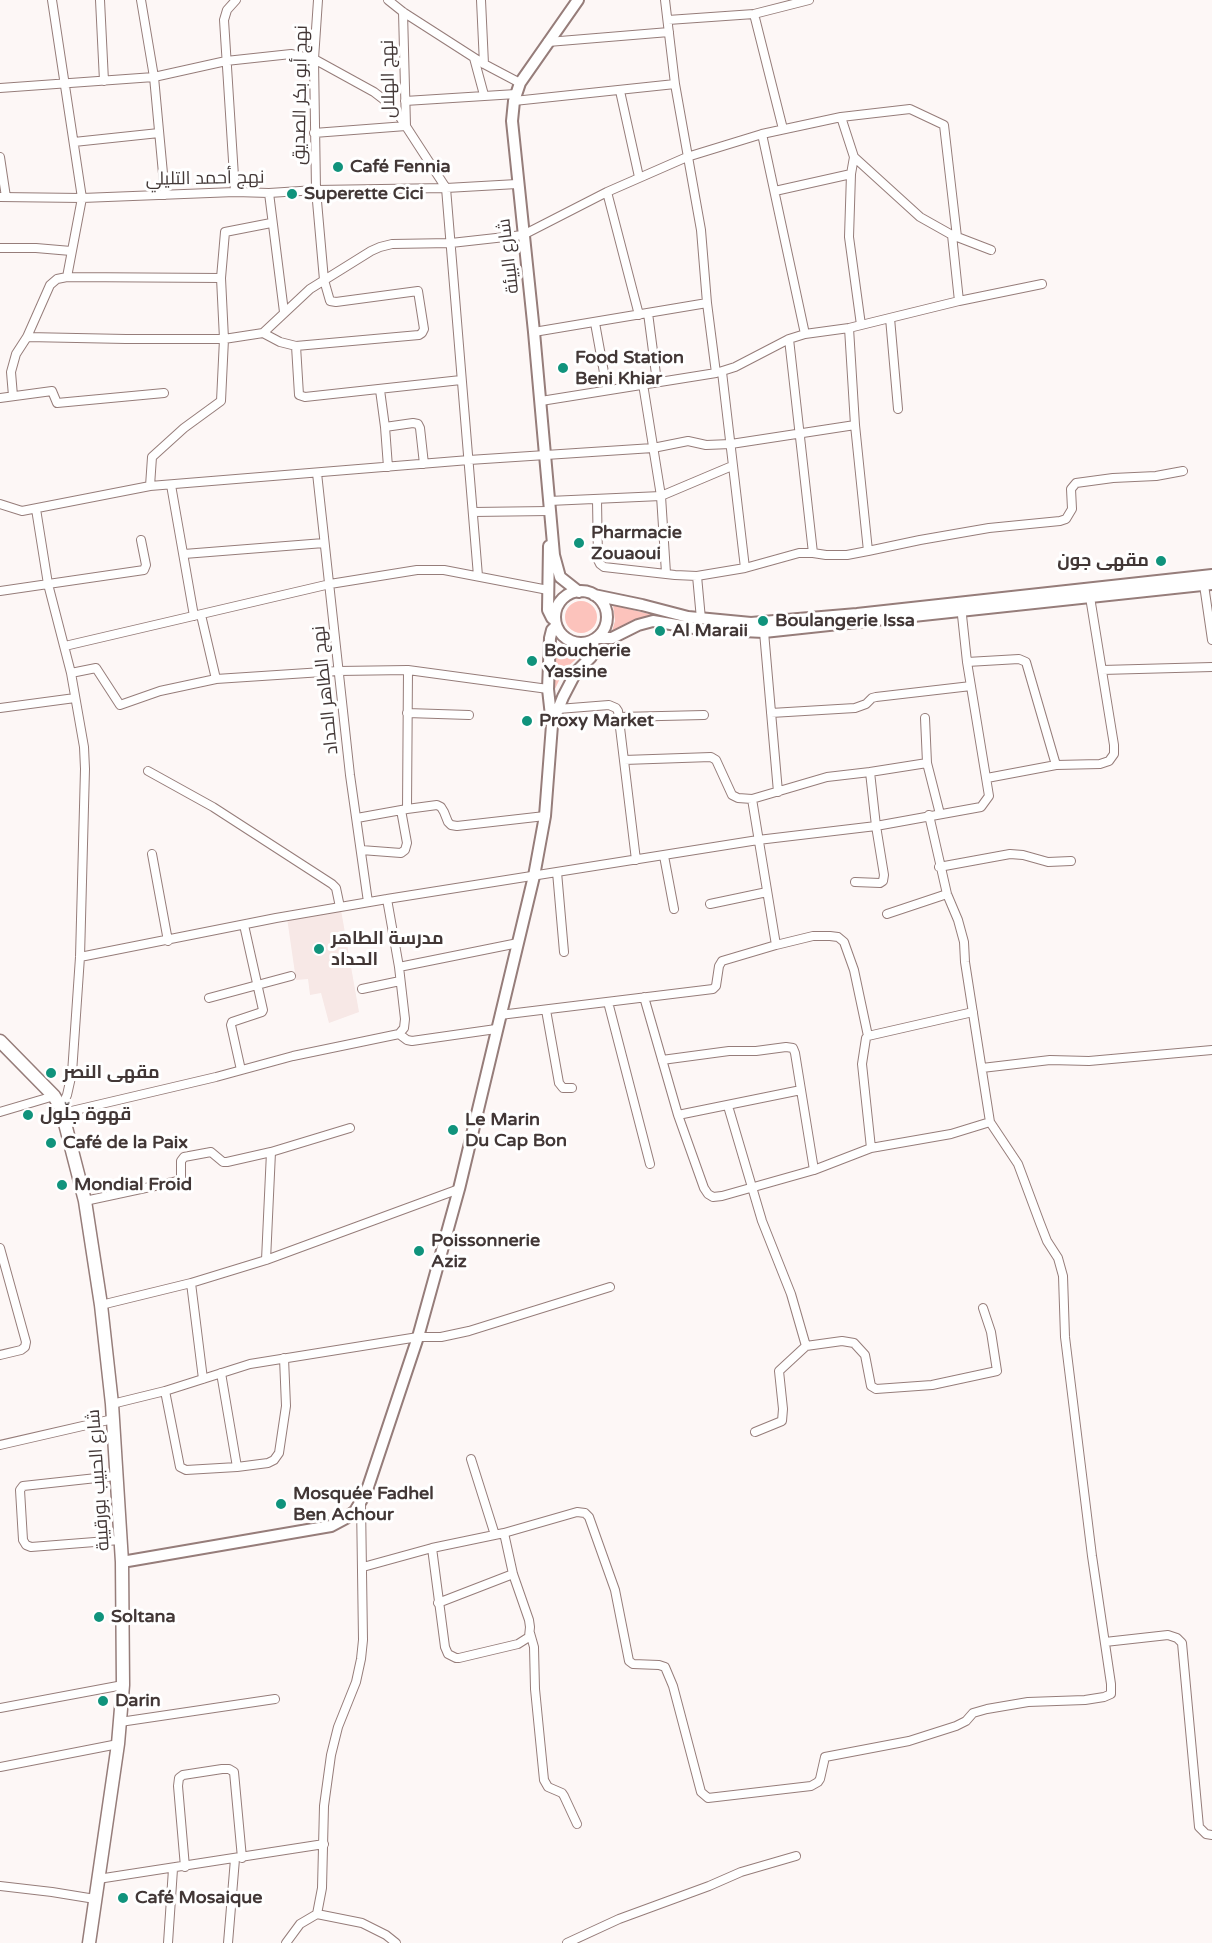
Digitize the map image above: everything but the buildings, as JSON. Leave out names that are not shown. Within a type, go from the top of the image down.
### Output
[{"type":"main road","name":"شارع الحبيب بورقيبة","points":[[0,1041],[54,1096],[62,1110],[85,1201],[112,1404],[122,1562],[123,1685],[118,1744],[89,1943]]},
{"type":"street","points":[[52,0],[82,198],[67,277]]},
{"type":"street","points":[[100,0],[104,81]]},
{"type":"street","points":[[141,0],[154,77],[165,195]]},
{"type":"street","points":[[235,192],[224,20],[227,10],[236,0]]},
{"type":"street","name":"نهج أبو بكر الصديق","points":[[318,0],[314,59],[314,133],[316,190],[324,280]]},
{"type":"street","points":[[388,0],[484,64],[517,93]]},
{"type":"street","points":[[481,0],[484,64]]},
{"type":"street","points":[[517,93],[548,42],[578,0]]},
{"type":"street","points":[[665,0],[675,84],[701,230],[707,303],[731,444],[745,568]]},
{"type":"street","points":[[668,20],[754,14],[809,0]]},
{"type":"street","name":"نهج الهلال","points":[[314,133],[406,126],[403,12]]},
{"type":"street","points":[[754,14],[783,129]]},
{"type":"street","points":[[548,42],[669,32]]},
{"type":"street","points":[[0,88],[154,77],[226,62],[291,54],[314,59],[374,92],[398,114],[446,188],[478,576]]},
{"type":"street","points":[[474,58],[484,95]]},
{"type":"street","points":[[405,101],[517,93],[620,91],[675,84]]},
{"type":"street","points":[[620,91],[639,177]]},
{"type":"street","name":"شارع البيئة","points":[[517,93],[512,121],[552,528]]},
{"type":"street","points":[[27,337],[224,339],[263,333],[310,289],[380,247],[392,244],[451,243],[523,235],[607,192],[687,157],[783,129],[841,117],[910,109],[944,125],[959,302]]},
{"type":"street","points":[[841,117],[854,157],[851,174],[850,253],[861,325]]},
{"type":"street","points":[[74,142],[159,133]]},
{"type":"street","points":[[762,134],[805,334]]},
{"type":"street","points":[[0,157],[3,197]]},
{"type":"street","points":[[854,157],[911,210],[955,236],[991,250]]},
{"type":"street","points":[[775,191],[851,174]]},
{"type":"street","name":"نهج أحمد التليلي","points":[[3,197],[82,198],[518,184]]},
{"type":"street","points":[[607,192],[643,314],[657,382]]},
{"type":"street","points":[[269,193],[284,312]]},
{"type":"street","points":[[150,486],[152,457],[184,428],[220,402],[224,339],[221,278],[225,232],[271,223]]},
{"type":"street","points":[[0,248],[72,251]]},
{"type":"street","points":[[13,396],[12,364],[27,337],[50,285],[57,279],[67,277],[221,278]]},
{"type":"street","points":[[263,333],[280,342],[296,346],[419,335],[424,329],[418,291],[333,303],[330,301],[324,280]]},
{"type":"street","points":[[541,401],[719,373],[789,339],[805,334],[849,328],[1042,284]]},
{"type":"street","points":[[534,332],[707,303]]},
{"type":"street","points":[[890,318],[898,408]]},
{"type":"street","points":[[596,322],[607,389]]},
{"type":"street","points":[[849,328],[855,425],[868,551]]},
{"type":"street","points":[[789,339],[813,553]]},
{"type":"street","points":[[296,346],[299,395],[302,396],[380,390],[461,380]]},
{"type":"street","points":[[643,384],[661,496],[666,573]]},
{"type":"street","points":[[380,390],[388,467]]},
{"type":"street","points":[[0,398],[52,391],[57,403],[164,393]]},
{"type":"street","points":[[385,427],[418,424],[424,464]]},
{"type":"street","points":[[0,504],[22,511],[150,486],[469,460],[653,448],[688,441],[706,445],[731,444],[855,425]]},
{"type":"street","points":[[473,512],[661,496],[732,466]]},
{"type":"street","points":[[597,500],[598,560],[600,564],[604,567],[697,576],[745,568],[799,553],[847,555],[989,528],[1059,521],[1065,519],[1072,509],[1071,489],[1076,483],[1156,476],[1183,471]]},
{"type":"street","name":"نهج الطاهر الحداد","points":[[317,473],[368,902]]},
{"type":"street","points":[[171,485],[198,616],[216,679]]},
{"type":"street","points":[[36,509],[48,584],[71,673],[83,739],[85,769],[80,957],[72,1073],[62,1110]]},
{"type":"street","points":[[552,528],[548,554],[548,610],[559,631],[569,640],[581,643],[612,638],[638,625],[653,621],[700,629],[764,632],[1212,575]]},
{"type":"street","points":[[552,528],[558,573],[579,592]]},
{"type":"street","points":[[0,591],[144,570],[146,565],[141,540]]},
{"type":"street","points":[[184,554],[324,543]]},
{"type":"street","points":[[65,646],[330,584],[402,572],[430,569],[548,590]]},
{"type":"street","points":[[697,576],[701,619]]},
{"type":"street","points":[[961,606],[1090,597],[1208,585],[1212,640]]},
{"type":"street","points":[[122,1562],[331,1526],[354,1511],[368,1488],[418,1337],[459,1188],[534,876],[545,816],[552,726],[548,689],[550,638],[556,623],[556,613],[562,600],[579,592],[701,619],[751,623],[947,608]]},
{"type":"street","points":[[552,726],[576,672],[591,657],[595,639],[602,632],[606,616],[600,601],[594,595]]},
{"type":"street","points":[[987,778],[1056,765],[1100,764],[1109,761],[1114,754],[1090,597]]},
{"type":"street","points":[[80,957],[368,902],[758,840],[876,826],[981,807],[989,796],[967,662],[961,606]]},
{"type":"street","points":[[764,632],[778,792]]},
{"type":"street","points":[[967,662],[1019,659],[1026,662],[1056,765]]},
{"type":"street","points":[[1102,670],[1212,667]]},
{"type":"street","points":[[71,673],[96,668],[120,705],[160,691],[216,679],[339,671],[408,670],[548,689]]},
{"type":"street","points":[[361,850],[401,853],[405,850],[407,843],[404,810],[408,670]]},
{"type":"street","points":[[771,713],[855,708],[867,704],[876,696],[971,686]]},
{"type":"street","points":[[0,708],[75,698]]},
{"type":"street","points":[[558,709],[609,705],[616,708],[619,717],[636,860]]},
{"type":"street","points":[[407,713],[469,715]]},
{"type":"street","points":[[619,717],[704,715]]},
{"type":"street","points":[[925,718],[927,762],[940,814]]},
{"type":"street","points":[[624,760],[711,757],[716,760],[732,795],[752,799],[827,777],[927,762]]},
{"type":"street","points":[[148,771],[213,807],[332,884],[336,888],[340,907]]},
{"type":"street","points":[[855,882],[880,884],[884,875],[870,772]]},
{"type":"street","points":[[752,799],[776,945]]},
{"type":"street","points":[[357,818],[437,805],[444,812],[448,822],[457,826],[545,816]]},
{"type":"street","points":[[363,1567],[583,1512],[587,1515],[615,1590],[629,1661],[633,1664],[659,1665],[666,1669],[674,1686],[701,1792],[708,1798],[812,1786],[820,1779],[825,1757],[909,1741],[956,1726],[966,1721],[973,1713],[987,1708],[1028,1702],[1085,1700],[1109,1695],[1112,1688],[1065,1337],[1063,1276],[1058,1258],[1047,1241],[1018,1164],[990,1122],[962,932],[946,894],[929,815]]},
{"type":"street","points":[[153,854],[168,941]]},
{"type":"street","points":[[939,867],[1017,854],[1048,862],[1071,861]]},
{"type":"street","points":[[664,856],[674,909]]},
{"type":"street","points":[[557,873],[564,952]]},
{"type":"street","points":[[710,904],[767,892]]},
{"type":"street","points":[[887,914],[946,894]]},
{"type":"street","points":[[62,1110],[293,1056],[399,1034],[404,1028],[405,1019],[387,899]]},
{"type":"street","points":[[241,1070],[232,1022],[263,1010],[244,925]]},
{"type":"street","points":[[500,1016],[713,989],[716,986],[722,961],[776,945],[824,935],[838,937],[844,942],[854,970],[868,1036],[865,1040],[862,1064],[871,1148]]},
{"type":"street","points":[[399,967],[518,944]]},
{"type":"street","points":[[209,998],[291,976]]},
{"type":"street","points":[[362,989],[400,981]]},
{"type":"street","points":[[644,997],[678,1115],[704,1188],[710,1196],[722,1196],[814,1170],[871,1148],[951,1134],[990,1122]]},
{"type":"street","points":[[608,1002],[650,1164]]},
{"type":"street","points":[[546,1010],[559,1083],[563,1088],[572,1088]]},
{"type":"street","points":[[868,1036],[973,1012]]},
{"type":"street","points":[[399,1034],[412,1041],[496,1029]]},
{"type":"street","points":[[662,1060],[721,1051],[793,1048],[814,1170]]},
{"type":"street","points":[[982,1068],[1050,1060],[1089,1061],[1212,1050]]},
{"type":"street","points":[[678,1115],[801,1090]]},
{"type":"street","points":[[0,1112],[54,1096]]},
{"type":"street","points":[[728,1106],[762,1221],[791,1294],[806,1346]]},
{"type":"street","points":[[85,1201],[178,1181],[181,1179],[181,1161],[184,1157],[211,1152],[225,1162],[271,1152],[350,1128]]},
{"type":"street","points":[[266,1260],[271,1152]]},
{"type":"street","points":[[100,1305],[191,1283],[266,1260],[459,1188]]},
{"type":"street","points":[[0,1248],[26,1342],[25,1347],[21,1350],[0,1355]]},
{"type":"street","points":[[191,1283],[203,1379]]},
{"type":"street","points":[[112,1404],[165,1391],[250,1364],[418,1337],[447,1336],[480,1328],[610,1287]]},
{"type":"street","points":[[755,1432],[782,1421],[779,1371],[806,1346],[842,1341],[854,1343],[865,1355],[871,1386],[876,1389],[932,1386],[997,1371],[991,1332],[983,1308]]},
{"type":"street","points":[[165,1391],[180,1467],[186,1470],[268,1463],[274,1460],[279,1453],[285,1406],[284,1358]]},
{"type":"street","points":[[221,1373],[237,1467]]},
{"type":"street","points":[[0,1445],[113,1419]]},
{"type":"street","points":[[471,1459],[500,1534],[529,1620],[534,1647],[544,1780],[548,1786],[562,1793],[577,1824]]},
{"type":"street","points":[[116,1476],[22,1486],[20,1490],[23,1540],[26,1545],[32,1547],[120,1540]]},
{"type":"street","points":[[317,1914],[322,1888],[325,1796],[334,1737],[356,1682],[361,1659],[363,1567],[361,1501]]},
{"type":"street","points":[[432,1548],[438,1604],[448,1654],[456,1658],[518,1644],[526,1640],[530,1633]]},
{"type":"street","points":[[438,1604],[513,1574]]},
{"type":"street","points":[[1105,1642],[1168,1635],[1177,1638],[1182,1643],[1199,1827],[1202,1832],[1212,1835]]},
{"type":"street","points":[[0,1708],[123,1685]]},
{"type":"street","points":[[120,1722],[275,1699]]},
{"type":"street","points":[[0,1767],[118,1744]]},
{"type":"street","points":[[185,1867],[179,1778],[229,1769],[234,1772],[239,1859],[228,1943]]},
{"type":"street","points":[[98,1879],[239,1859],[324,1844]]},
{"type":"street","points":[[567,1943],[619,1919],[741,1872],[796,1856]]},
{"type":"street","points":[[168,1943],[173,1869]]},
{"type":"street","points":[[0,1886],[43,1890],[95,1899]]},
{"type":"street","points":[[286,1943],[300,1924],[317,1914],[362,1923],[386,1935],[396,1943]]},
{"type":"shaded area","points":[[581,601],[593,605],[597,617],[593,629],[581,633],[569,629],[565,617],[569,605]]},
{"type":"shaded area","points":[[613,605],[653,615],[611,634],[615,621]]},
{"type":"shaded area","points":[[555,644],[566,649],[584,652],[564,670],[555,689]]},
{"type":"shaded area","name":"مدرسة الطاهر الحداد","points":[[341,910],[359,1012],[329,1023],[321,993],[310,995],[308,979],[296,980],[287,918]]},
{"type":"place","name":"Café Fennia","points":[[338,167]]},
{"type":"place","name":"Superette Cici","points":[[292,194]]},
{"type":"place","name":"Food Station Beni Khiar","points":[[563,368]]},
{"type":"place","name":"Pharmacie Zouaoui","points":[[579,543]]},
{"type":"place","name":"مقهى جون","points":[[1161,561]]},
{"type":"place","name":"Boulangerie Issa","points":[[763,621]]},
{"type":"place","name":"Al Maraii","points":[[660,631]]},
{"type":"place","name":"Boucherie Yassine","points":[[532,661]]},
{"type":"place","name":"Proxy Market","points":[[527,721]]},
{"type":"place","name":"مدرسة الطاهر الحداد","points":[[319,949]]},
{"type":"place","name":"مقهى النصر","points":[[51,1073]]},
{"type":"place","name":"قهوة جلّول","points":[[28,1115]]},
{"type":"place","name":"Le Marin Du Cap Bon","points":[[453,1130]]},
{"type":"place","name":"Café de la Paix","points":[[51,1143]]},
{"type":"place","name":"Mondial Froid","points":[[62,1185]]},
{"type":"place","name":"Poissonnerie Aziz","points":[[419,1251]]},
{"type":"place","name":"Mosquée Fadhel Ben Achour","points":[[281,1504]]},
{"type":"place","name":"Soltana","points":[[99,1617]]},
{"type":"place","name":"Darin","points":[[103,1701]]},
{"type":"place","name":"Café Mosaique","points":[[123,1898]]}]
